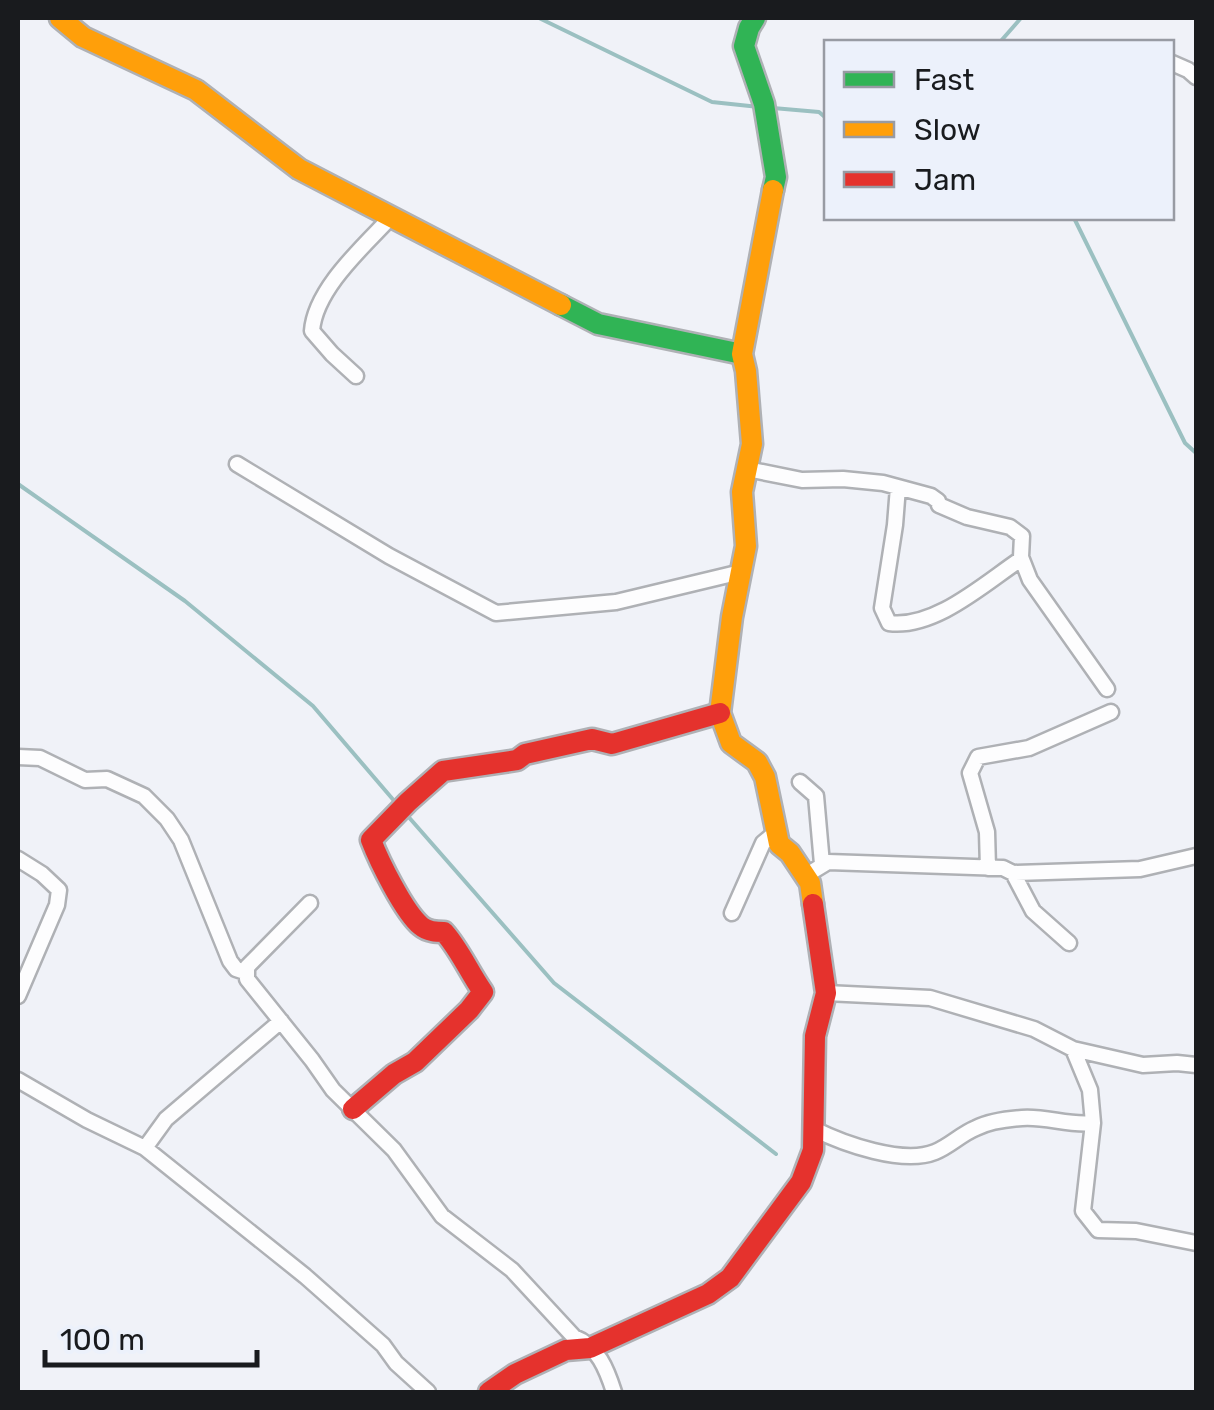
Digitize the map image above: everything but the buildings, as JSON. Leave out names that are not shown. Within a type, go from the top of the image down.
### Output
[{"type":"street","points":[[60,18],[83,37],[196,90],[299,169],[598,324],[742,354]]},
{"type":"street","points":[[754,18],[744,46],[764,104],[776,177],[742,354],[752,444],[742,492],[746,546],[720,713],[732,742],[757,762],[765,777],[780,844],[814,870]]},
{"type":"street","points":[[1174,64],[1196,77]]},
{"type":"street","points":[[356,376],[312,331],[313,318],[338,274],[391,217]]},
{"type":"street","points":[[237,464],[390,556],[496,613],[616,602],[741,572]]},
{"type":"street","points":[[747,469],[802,480],[842,479],[898,487],[930,496],[939,505],[967,517],[1010,527],[1022,536],[1022,559],[1030,580],[1107,689]]},
{"type":"street","points":[[898,487],[882,608],[889,623],[901,625],[934,614],[1022,559]]},
{"type":"street","points":[[988,868],[987,832],[970,773],[978,757],[1029,748],[1111,712]]},
{"type":"street","points":[[353,1108],[394,1074],[416,1062],[470,1010],[483,992],[463,963],[458,948],[444,932],[424,929],[409,910],[374,852],[371,840],[443,771],[517,760],[525,754],[592,739],[612,744],[720,713]]},
{"type":"street","points":[[18,757],[40,758],[86,780],[107,778],[144,796],[167,818],[181,840],[230,961],[236,970],[245,972]]},
{"type":"street","points":[[489,1392],[515,1374],[566,1350],[590,1348],[708,1294],[730,1278],[801,1182],[813,1150],[815,1036],[826,994],[810,884],[814,870],[816,796],[800,782]]},
{"type":"street","points":[[732,913],[762,843],[775,833]]},
{"type":"street","points":[[814,870],[828,862],[1003,868],[1012,873],[1140,869],[1196,856]]},
{"type":"street","points":[[18,859],[60,890],[18,996]]},
{"type":"street","points":[[1012,873],[1033,911],[1069,943]]},
{"type":"street","points":[[310,903],[247,967],[247,979],[333,1090],[394,1150],[442,1216],[512,1270],[574,1337],[584,1341],[604,1363],[614,1392]]},
{"type":"street","points":[[826,994],[930,998],[1034,1029],[1073,1049],[1142,1065],[1196,1065]]},
{"type":"street","points":[[145,1148],[166,1119],[281,1021]]},
{"type":"street","points":[[1073,1049],[1090,1090],[1093,1123],[1083,1212],[1098,1230],[1136,1231],[1196,1242]]},
{"type":"street","points":[[18,1080],[145,1148],[305,1276],[428,1392]]},
{"type":"street","points":[[814,1129],[877,1152],[917,1156],[936,1152],[977,1127],[1006,1121],[1023,1118],[1093,1123]]},
{"type":"waterway","points":[[539,18],[712,102],[759,107]]},
{"type":"waterway","points":[[1002,40],[1021,18]]},
{"type":"waterway","points":[[773,108],[819,112],[824,116]]},
{"type":"waterway","points":[[1075,220],[1185,443],[1196,453]]},
{"type":"waterway","points":[[18,484],[185,601],[313,706],[396,803]]},
{"type":"waterway","points":[[406,814],[554,983],[776,1154]]},
{"type":"traffic: fast","points":[[755,18],[744,46],[764,104],[776,177],[773,190]]},
{"type":"traffic: fast","points":[[561,305],[598,324],[742,354]]},
{"type":"traffic: slow","points":[[60,18],[83,37],[196,90],[299,169],[561,305]]},
{"type":"traffic: slow","points":[[773,190],[742,354],[752,444],[742,492],[746,546],[720,713],[731,743],[757,762],[765,777],[779,844],[790,853],[810,883],[813,904]]},
{"type":"traffic: jam","points":[[353,1109],[394,1074],[415,1062],[483,992],[444,932],[424,928],[407,910],[371,840],[443,771],[517,760],[525,754],[592,739],[612,744],[720,713]]},
{"type":"traffic: jam","points":[[489,1392],[515,1374],[566,1350],[590,1348],[708,1294],[730,1278],[801,1182],[813,1150],[815,1036],[826,993],[813,904]]}]
